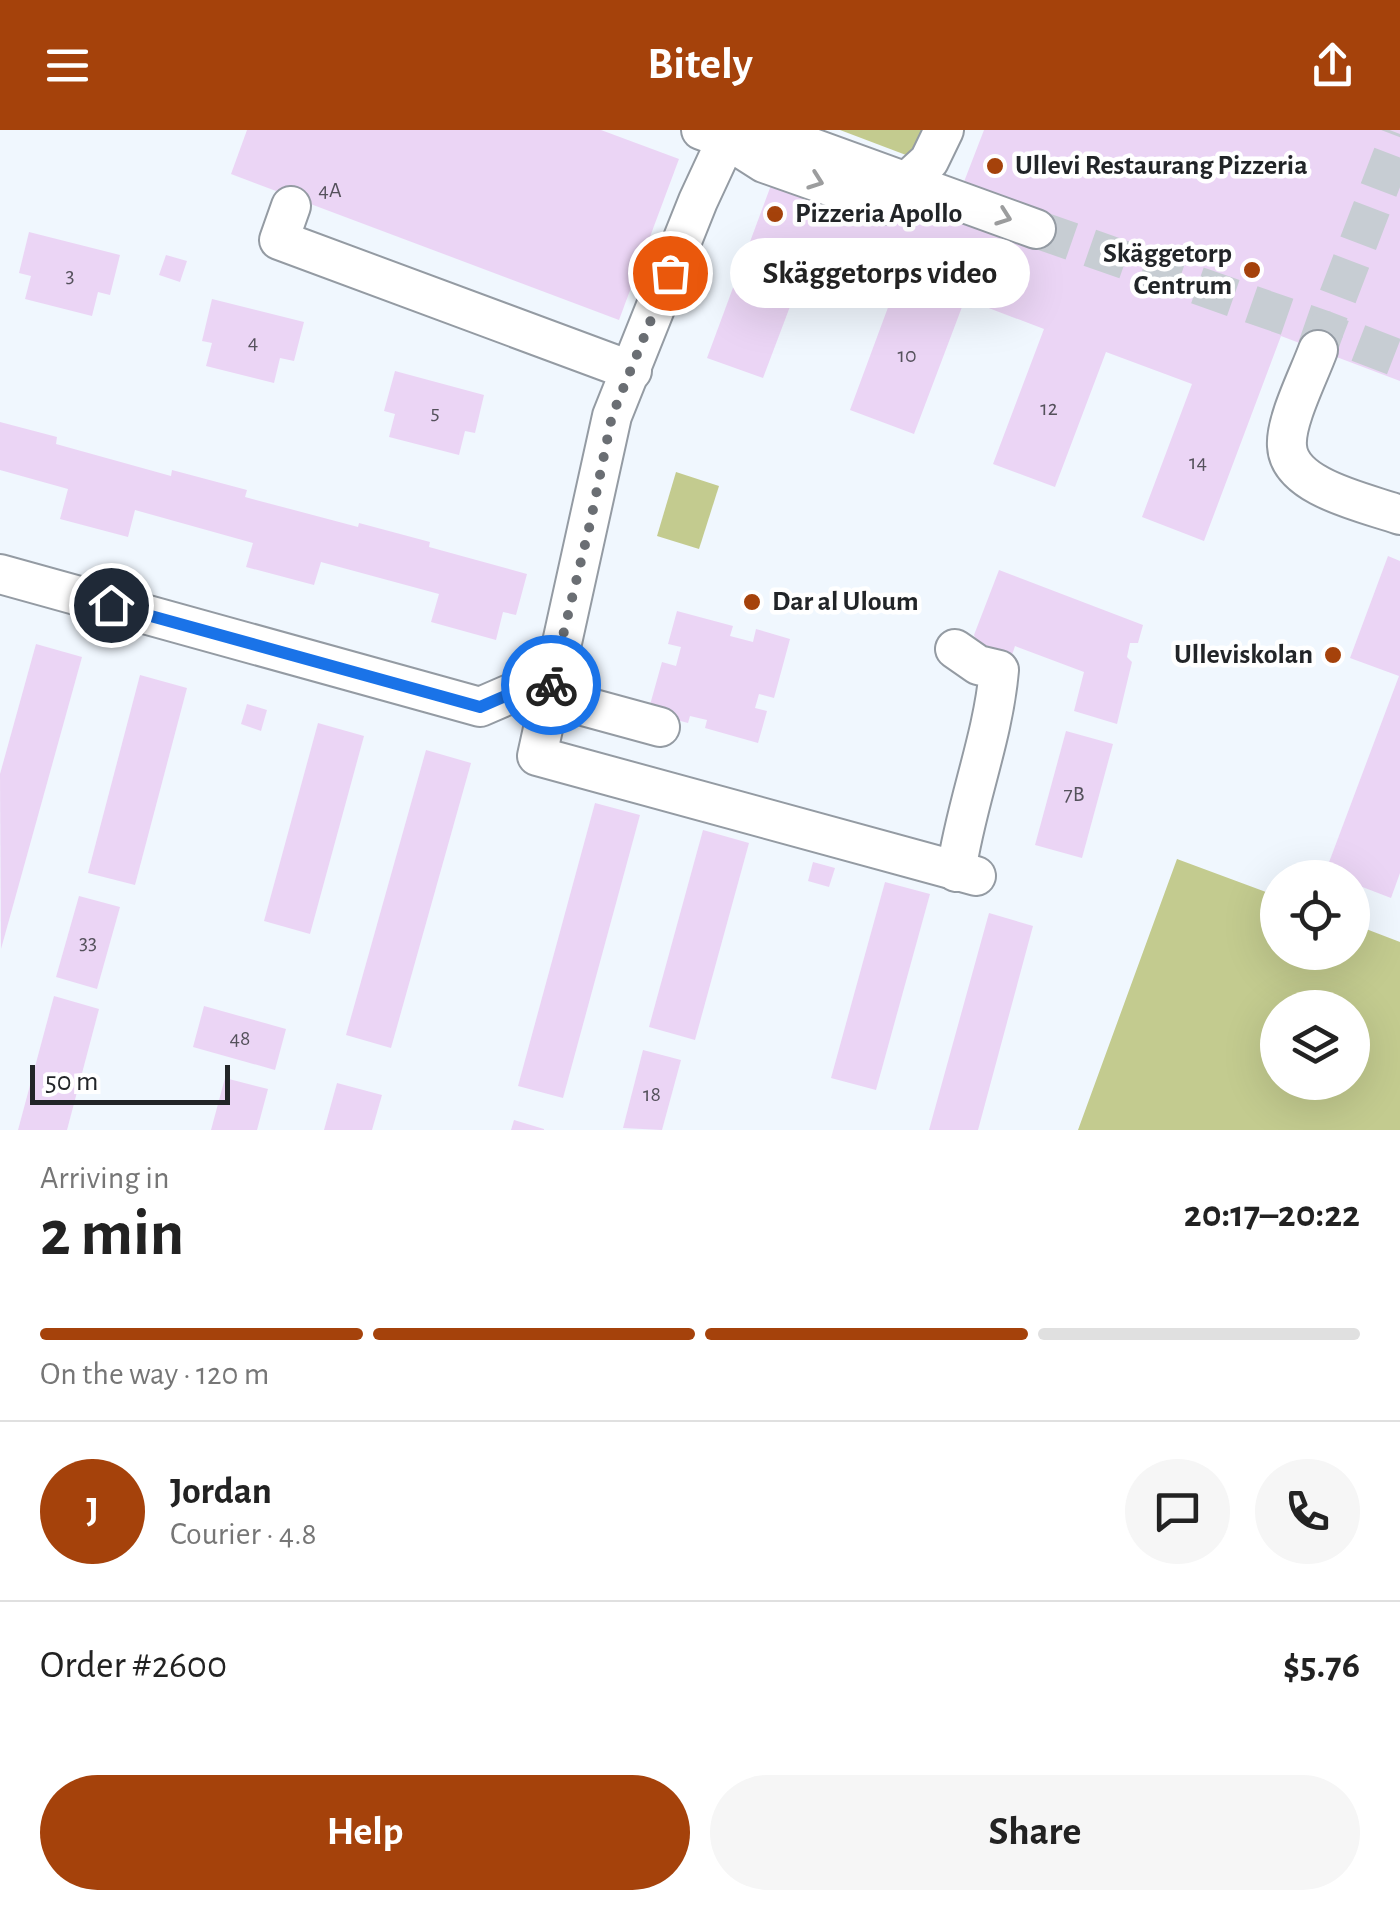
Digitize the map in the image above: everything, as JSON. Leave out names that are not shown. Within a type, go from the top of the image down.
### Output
[{"type":"street","points":[[824,130],[896,162],[906,182]]},
{"type":"street","points":[[944,130],[929,161],[906,182],[898,198],[883,205],[764,162],[731,132],[698,201],[612,416],[536,756],[966,874],[963,822],[979,773],[999,670],[978,665],[956,649]]},
{"type":"street","points":[[906,182],[1036,228]]},
{"type":"street","points":[[291,206],[280,240],[628,382]]},
{"type":"street","points":[[1318,350],[1291,424],[1287,446],[1292,465],[1312,484],[1400,515]]},
{"type":"street","points":[[0,574],[480,707],[510,694],[550,697],[660,727]]},
{"type":"green space","points":[[840,130],[929,130],[913,152],[906,155]]},
{"type":"green space","points":[[676,472],[719,486],[699,549],[657,536]]},
{"type":"green space","points":[[1177,859],[1260,890],[1260,970],[1370,970],[1370,931],[1400,942],[1400,1130],[1078,1130]]},
{"type":"building","points":[[247,130],[601,130],[679,159],[619,320],[231,174]]},
{"type":"building","points":[[984,130],[1400,130],[1400,381],[1281,336],[1204,541],[1142,517],[1192,384],[1106,352],[1055,487],[993,464],[1044,329],[965,299],[914,434],[850,410],[900,275],[814,243],[763,378],[707,358],[784,150],[962,187]]},
{"type":"building","points":[[29,232],[120,255],[110,295],[98,292],[92,316],[25,299],[31,276],[19,273]]},
{"type":"building","points":[[166,255],[187,261],[180,282],[159,275]]},
{"type":"building","points":[[212,299],[304,322],[294,361],[280,358],[274,383],[206,366],[212,343],[202,341]]},
{"type":"building","points":[[395,371],[484,395],[475,433],[465,431],[459,455],[389,437],[395,414],[384,411]]},
{"type":"building","points":[[0,422],[57,437],[56,444],[171,476],[172,470],[247,490],[245,497],[430,542],[429,547],[527,574],[516,615],[503,612],[496,640],[431,622],[439,594],[321,562],[314,585],[246,567],[253,543],[135,510],[128,537],[60,519],[68,489],[0,470]]},
{"type":"building","points":[[1388,556],[1400,561],[1400,873],[1391,898],[1370,890],[1370,860],[1330,860],[1399,676],[1350,658]]},
{"type":"building","points":[[999,570],[1143,625],[1138,643],[1130,643],[1127,657],[1132,662],[1117,724],[1074,711],[1084,672],[1015,646],[1011,658],[978,646],[974,635]]},
{"type":"building","points":[[677,611],[733,626],[730,636],[753,642],[756,629],[790,639],[774,698],[759,694],[755,708],[767,711],[758,743],[705,728],[707,720],[690,716],[688,723],[648,712],[662,662],[676,666],[681,647],[668,644]]},
{"type":"building","points":[[36,644],[82,657],[1,949],[0,774]]},
{"type":"building","points":[[140,675],[187,688],[135,885],[88,873]]},
{"type":"building","points":[[247,704],[267,710],[261,731],[241,724]]},
{"type":"building","points":[[318,723],[364,736],[310,934],[264,921]]},
{"type":"building","points":[[1066,731],[1113,744],[1082,858],[1035,845]]},
{"type":"building","points":[[426,750],[471,763],[391,1048],[346,1035]]},
{"type":"building","points":[[595,803],[640,815],[563,1098],[518,1086]]},
{"type":"building","points":[[703,830],[749,843],[695,1040],[649,1027]]},
{"type":"building","points":[[813,862],[835,868],[829,887],[808,881]]},
{"type":"building","points":[[885,882],[930,894],[876,1090],[831,1078]]},
{"type":"building","points":[[79,896],[120,907],[97,989],[56,977]]},
{"type":"building","points":[[989,913],[1033,926],[978,1130],[929,1130]]},
{"type":"building","points":[[54,996],[99,1009],[67,1130],[18,1130]]},
{"type":"building","points":[[204,1006],[286,1029],[275,1070],[193,1047]]},
{"type":"building","points":[[643,1050],[681,1060],[662,1130],[623,1128]]},
{"type":"building","points":[[225,1078],[268,1089],[257,1130],[211,1130]]},
{"type":"building","points":[[337,1083],[382,1095],[372,1130],[324,1130]]},
{"type":"building","points":[[514,1120],[544,1129],[544,1130],[511,1130]]},
{"type":"tunnel","points":[[1036,229],[1325,330],[1400,134]]},
{"type":"tunnel","points":[[1318,350],[1325,330],[1400,359]]},
{"type":"way so far","points":[[551,685],[612,416],[670,273]]},
{"type":"place","name":"Ullevi Restaurang Pizzeria","points":[[995,166]]},
{"type":"place","name":"Pizzeria Apollo","points":[[775,214]]},
{"type":"place","name":"Skäggetorp Centrum","points":[[1252,270]]},
{"type":"place","name":"Skäggetorps video","points":[[670,273]]},
{"type":"place","name":"Dar al Uloum","points":[[752,602]]},
{"type":"place","name":"Ulleviskolan","points":[[1333,655]]},
{"type":"route","points":[[111,605],[480,707],[510,694],[550,697],[551,685]]}]
